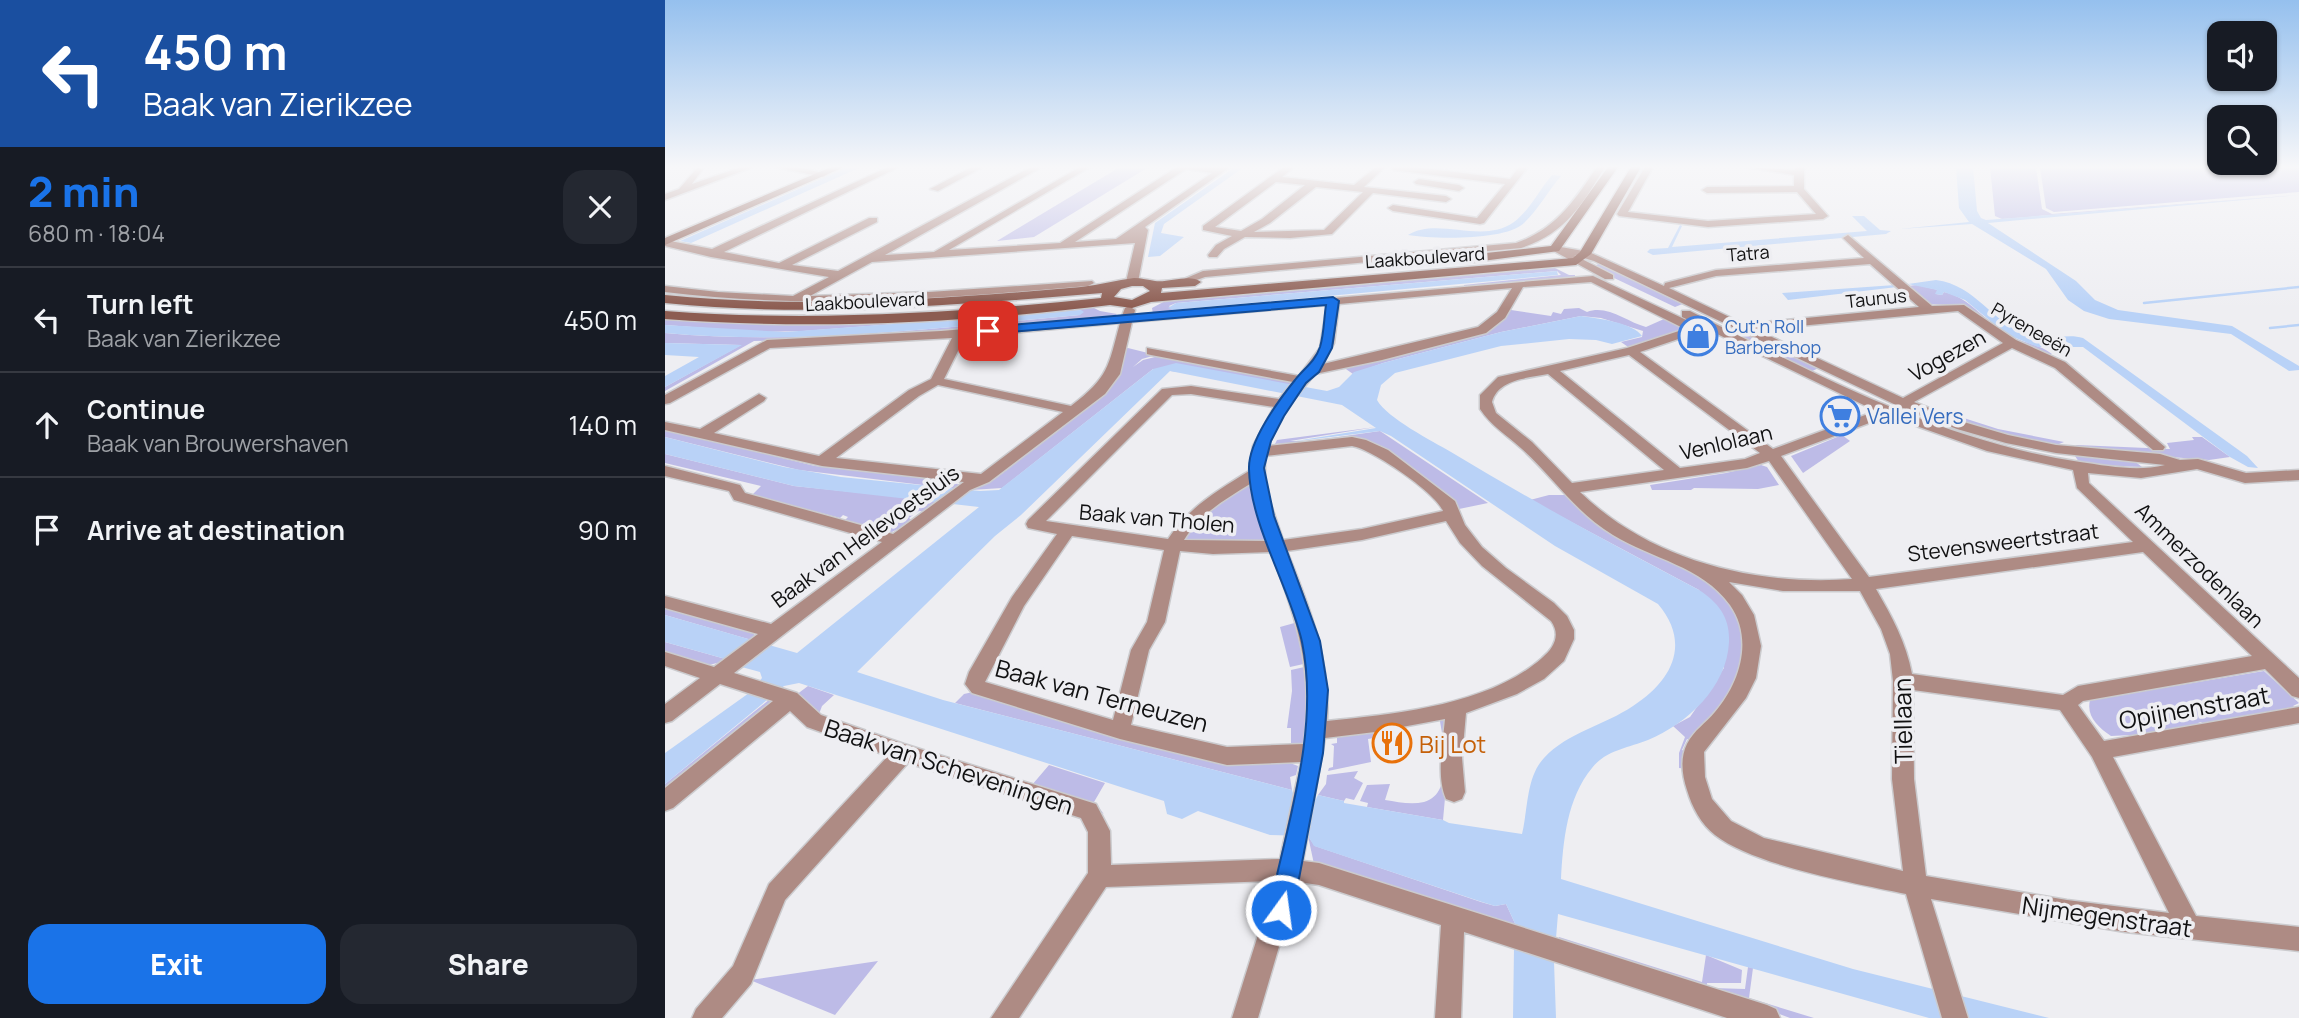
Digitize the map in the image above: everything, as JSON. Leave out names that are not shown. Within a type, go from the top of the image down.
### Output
[{"type":"main road","points":[[665,242],[729,215]]},
{"type":"main road","points":[[1555,249],[1579,215]]},
{"type":"main road","points":[[1581,258],[1607,215]]},
{"type":"main road","name":"Laakboulevard","points":[[1152,291],[1183,282],[1509,256],[1555,249]]},
{"type":"main road","name":"Laakboulevard","points":[[1152,291],[1581,258]]},
{"type":"main road","points":[[1132,282],[1152,291],[1128,312],[1111,294],[1132,282]]},
{"type":"main road","name":"Laakboulevard","points":[[665,299],[730,306],[807,308],[922,304],[1079,286],[1111,294]]},
{"type":"main road","name":"Laakboulevard","points":[[665,315],[711,319],[846,321],[1111,294]]},
{"type":"street","points":[[711,254],[795,215]]},
{"type":"street","points":[[794,300],[951,215]]},
{"type":"street","points":[[934,255],[1004,215]]},
{"type":"street","points":[[1062,245],[1110,215]]},
{"type":"street","points":[[1118,241],[1159,215]]},
{"type":"street","points":[[1226,215],[1207,228],[1240,236],[1261,237],[1328,232],[1346,215]]},
{"type":"street","points":[[1213,255],[1220,247],[1274,215]]},
{"type":"street","points":[[1437,215],[1480,221],[1485,215]]},
{"type":"street","name":"Laakboulevard","points":[[1183,282],[1203,274],[1517,246],[1543,237],[1560,226],[1568,215]]},
{"type":"street","points":[[1626,215],[1708,224],[1822,215]]},
{"type":"street","points":[[781,266],[873,220]]},
{"type":"street","points":[[1132,282],[1145,224]]},
{"type":"street","points":[[1848,238],[1928,309]]},
{"type":"street","points":[[867,260],[1140,240]]},
{"type":"street","points":[[665,242],[711,254],[840,275]]},
{"type":"street","points":[[1555,249],[1699,306],[1986,440],[2160,459],[2179,465]]},
{"type":"street","points":[[1581,258],[1678,310],[1888,411],[2080,468],[2150,474],[2179,465],[2198,464],[2245,478],[2299,475]]},
{"type":"street","name":"Tatra","points":[[1759,326],[1669,285],[1716,273],[1874,260]]},
{"type":"street","points":[[665,400],[767,344],[961,333],[1128,312],[1333,301],[1593,279],[1695,329],[1631,351],[1503,380],[1493,387],[1485,403],[1492,419],[1518,439],[1566,489],[1616,530],[1655,551],[1703,569]]},
{"type":"street","points":[[1314,370],[1382,356],[1482,330],[1501,315],[1517,292],[1518,285]]},
{"type":"street","name":"Laakboulevard","points":[[665,289],[709,296],[794,300],[877,299],[1079,286]]},
{"type":"street","points":[[1245,1018],[1269,947],[1290,870],[1313,753],[1318,690],[1314,653],[1266,516],[1256,473],[1260,452],[1293,392],[1314,370],[1328,342],[1333,301]]},
{"type":"street","points":[[1678,310],[1684,306],[1699,306]]},
{"type":"street","name":"Pyreneeën","points":[[1928,309],[1960,307],[2012,343],[2060,365],[2158,447],[2074,442],[2056,449]]},
{"type":"street","name":"Taunus","points":[[1743,328],[1928,309]]},
{"type":"street","name":"Baak van Hellevoetsluis","points":[[665,715],[939,506],[965,487],[984,479],[1100,391],[1113,374],[1126,346],[1128,312]]},
{"type":"street","points":[[822,461],[914,393],[936,381],[961,333]]},
{"type":"street","name":"Vogezen","points":[[1903,403],[2012,343]]},
{"type":"street","points":[[1151,351],[1293,392]]},
{"type":"street","name":"Tiellaan","points":[[1631,351],[1772,455],[1865,584],[1890,629],[1899,654],[1903,681],[1903,779],[1916,887],[1955,1018]]},
{"type":"street","points":[[1549,368],[1678,474]]},
{"type":"street","points":[[1815,376],[1819,371],[1833,370]]},
{"type":"street","points":[[936,381],[1075,411]]},
{"type":"street","name":"Baak van Tholen","points":[[1293,392],[1221,395],[1182,388],[1161,396],[1034,524],[1173,545],[1215,548],[1277,545],[1363,535],[1450,515]]},
{"type":"street","points":[[701,435],[759,398]]},
{"type":"street","name":"Venlolaan","points":[[1566,489],[1720,468],[1772,455],[1888,411]]},
{"type":"street","points":[[665,426],[822,461],[984,479]]},
{"type":"street","points":[[1260,452],[1360,442],[1425,483],[1449,505],[1450,515],[1482,555],[1518,588],[1560,619],[1566,633],[1560,653],[1551,663],[1529,679],[1489,698],[1456,709],[1316,730]]},
{"type":"street","name":"Ammerzodenlaan","points":[[2080,468],[2082,485],[2299,690]]},
{"type":"street","points":[[1120,731],[1140,650],[1156,622],[1173,545],[1187,522],[1208,503],[1256,473]]},
{"type":"street","points":[[668,474],[735,488],[739,496],[896,540]]},
{"type":"street","name":"Baak van Terneuzen","points":[[1068,531],[1032,575],[980,669],[975,684],[986,691],[1120,731],[1227,756],[1313,753]]},
{"type":"street","name":"Stevensweertstraat","points":[[1703,569],[1770,584],[1808,587],[1865,584],[2147,546]]},
{"type":"street","name":"Nijmegenstraat","points":[[1703,569],[1735,599],[1752,631],[1753,649],[1741,690],[1726,713],[1697,746],[1693,755],[1694,778],[1701,800],[1723,828],[1766,849],[1916,887],[2189,928],[2299,939]]},
{"type":"street","points":[[665,602],[774,632]]},
{"type":"street","points":[[665,659],[782,697],[665,801]]},
{"type":"street","name":"Opijnenstraat","points":[[2066,704],[2078,694],[2268,662]]},
{"type":"street","points":[[1903,681],[2066,704],[2099,751],[2189,928]]},
{"type":"street","name":"Baak van Scheveningen","points":[[782,697],[814,721],[904,753],[1088,811],[1099,831],[1100,876]]},
{"type":"street","points":[[1454,792],[1452,758],[1456,709]]},
{"type":"street","name":"Opijnenstraat","points":[[2099,751],[2299,715]]},
{"type":"street","points":[[705,1018],[742,975],[778,892],[904,753]]},
{"type":"street","points":[[1004,1018],[1100,876],[1290,870],[1319,874],[1556,950],[1712,1008],[1767,1018]]},
{"type":"street","points":[[1448,1018],[1453,918]]},
{"type":"shaded area","points":[[740,215],[755,215],[691,243],[680,241]]},
{"type":"shaded area","points":[[1041,215],[1071,215],[1034,237],[997,241]]},
{"type":"shaded area","points":[[1167,215],[1177,215],[1164,224],[1161,233],[1184,237],[1160,256],[1148,257],[1155,223]]},
{"type":"shaded area","points":[[1522,215],[1532,215],[1515,229],[1486,236],[1408,235],[1433,228],[1488,231],[1514,222]]},
{"type":"shaded area","points":[[1964,215],[1979,215],[1986,220],[2082,215],[1988,223],[2076,281],[2095,300],[2118,310],[2232,326],[2299,366],[2299,370],[2289,371],[2231,334],[2109,319],[2084,311],[2068,300],[2046,269],[1972,224],[1900,229],[1969,222]]},
{"type":"shaded area","points":[[1995,215],[2058,215],[2002,219]]},
{"type":"shaded area","points":[[1852,216],[1864,216],[1880,230],[1891,231],[1886,234],[1653,255],[1647,252],[1650,249],[1668,248],[1680,225],[1682,226],[1672,247],[1867,231]]},
{"type":"shaded area","points":[[1601,263],[1685,303],[1675,307],[1591,267]]},
{"type":"shaded area","points":[[1553,267],[1575,275],[1575,278],[1464,288],[1464,285],[1561,275],[1557,271],[1176,303],[1169,306],[1173,310],[1171,313],[1153,314],[1152,308],[1169,299]]},
{"type":"shaded area","points":[[1557,271],[1558,275],[1173,310],[1168,308],[1176,303]]},
{"type":"shaded area","points":[[1936,280],[1962,289],[2004,322],[2029,336],[2083,338],[2247,456],[2258,468],[2248,467],[2230,457],[2083,347],[2038,347],[2006,334],[1965,300],[1944,292],[1942,295],[1935,294],[1937,290],[1908,284]]},
{"type":"shaded area","points":[[1895,285],[1897,287],[1788,300],[1782,293]]},
{"type":"shaded area","points":[[1917,285],[1938,290],[1936,294],[1942,295],[1944,292],[1962,299],[2007,334],[2052,354],[2044,355],[1998,333],[1966,306],[1930,304],[1907,286]]},
{"type":"shaded area","points":[[1086,304],[1100,311],[1117,314],[1109,319],[849,339],[754,341],[665,391],[665,387],[741,345],[665,343],[665,333],[821,336],[1080,315],[1081,310],[761,332],[665,325],[665,317],[727,322]]},
{"type":"shaded area","points":[[1579,308],[1587,312],[1602,310],[1646,327],[1664,319],[1685,329],[1631,349],[1621,342],[1642,337],[1643,331],[1601,318],[1581,316],[1501,332],[1383,363],[1353,374],[1343,367],[1459,338],[1482,330],[1511,310],[1551,316],[1553,312],[1561,314],[1564,309]]},
{"type":"shaded area","points":[[1081,310],[1084,312],[1080,315],[821,336],[665,333],[665,325],[785,332]]},
{"type":"shaded area","points":[[1581,316],[1623,324],[1642,336],[1612,344],[1596,340],[1569,339],[1501,346],[1395,373],[1381,385],[1377,400],[1390,414],[1422,435],[1574,523],[1699,590],[1722,612],[1729,633],[1727,658],[1721,674],[1713,689],[1690,714],[1663,733],[1604,757],[1592,768],[1577,793],[1568,820],[1561,879],[1853,969],[2049,1018],[1929,1018],[1558,914],[1554,962],[1556,1018],[1513,1018],[1514,948],[1521,951],[1524,932],[1518,930],[1506,904],[1495,906],[1314,846],[1308,836],[1270,835],[1198,811],[1182,819],[1167,814],[1164,801],[799,683],[784,686],[665,784],[665,753],[749,693],[762,678],[760,672],[738,666],[729,660],[665,642],[665,615],[797,653],[979,507],[794,486],[665,454],[665,437],[784,467],[841,477],[980,491],[999,490],[1153,369],[1176,363],[1327,391],[1339,387],[1354,372],[1501,332]],"holes":[[[1170,371],[1342,405],[1376,428],[1290,442],[1380,431],[1391,436],[1555,546],[1658,604],[1674,633],[1673,660],[1667,673],[1647,696],[1622,713],[1575,735],[1544,758],[1531,784],[1522,834],[1344,803],[1318,795],[1316,799],[1295,800],[1292,790],[943,700],[857,672],[995,536],[1021,515]]]},
{"type":"shaded area","points":[[1732,326],[1821,367],[1810,372],[1724,330]]},
{"type":"shaded area","points":[[665,343],[742,345],[665,387],[665,376],[699,357],[665,355]]},
{"type":"shaded area","points":[[1123,349],[1156,355],[1142,359],[1133,367],[1143,360],[1159,356],[1292,381],[1292,385],[1153,369],[1002,488],[971,490],[995,479],[1103,395],[1117,377]]},
{"type":"shaded area","points":[[1917,403],[1998,429],[2064,442],[2054,446],[1985,431],[1920,407]]},
{"type":"shaded area","points":[[1376,427],[1290,441],[1310,441],[1380,431],[1488,503],[1459,509],[1443,494],[1363,440],[1290,446],[1289,443],[1275,444],[1277,440]]},
{"type":"shaded area","points":[[665,429],[815,466],[958,480],[957,484],[960,485],[956,489],[799,470],[665,437]]},
{"type":"shaded area","points":[[1842,435],[1850,441],[1803,473],[1791,456]]},
{"type":"shaded area","points":[[2192,437],[2202,437],[2230,457],[2209,460],[2069,449],[2077,445],[2170,449],[2167,443],[2194,440]]},
{"type":"shaded area","points":[[2073,453],[2133,460],[2142,467],[2081,465]]},
{"type":"shaded area","points":[[665,454],[794,486],[940,501],[925,512],[919,511],[909,518],[913,521],[892,532],[845,520],[848,517],[843,515],[840,518],[752,495],[761,486],[665,463]]},
{"type":"shaded area","points":[[1761,465],[1767,467],[1779,485],[1758,489],[1652,490],[1650,485],[1726,473]]},
{"type":"shaded area","points":[[1251,483],[1267,537],[1264,542],[1184,542],[1182,539],[1207,509]]},
{"type":"shaded area","points":[[1549,495],[1568,495],[1699,573],[1739,611],[1746,651],[1729,698],[1693,741],[1687,739],[1682,750],[1689,753],[1688,769],[1679,768],[1679,753],[1685,737],[1673,726],[1690,717],[1724,668],[1699,590],[1530,500]]},
{"type":"shaded area","points":[[665,606],[754,632],[755,641],[665,615]]},
{"type":"shaded area","points":[[1298,622],[1308,663],[1290,667],[1280,627]]},
{"type":"shaded area","points":[[665,642],[729,660],[705,666],[665,652]]},
{"type":"shaded area","points":[[1309,666],[1304,744],[1291,746],[1291,728],[1287,728],[1292,691],[1291,670]]},
{"type":"shaded area","points":[[2264,671],[2299,703],[2293,706],[2297,709],[2205,726],[2201,722],[2198,723],[2201,727],[2135,738],[2132,735],[2111,736],[2091,716],[2090,700]]},
{"type":"shaded area","points":[[808,686],[834,695],[822,706],[819,714],[796,695]]},
{"type":"shaded area","points":[[973,692],[1021,708],[1290,760],[1290,763],[1298,766],[1296,775],[1290,777],[1292,790],[955,703],[964,694]]},
{"type":"shaded area","points":[[770,699],[773,702],[665,794],[665,784]]},
{"type":"shaded area","points":[[1439,716],[1447,719],[1448,765],[1443,820],[1367,807],[1368,803],[1360,801],[1367,785],[1390,784],[1385,800],[1414,803],[1434,797],[1440,788],[1445,764]]},
{"type":"shaded area","points":[[1373,729],[1374,738],[1368,739],[1371,762],[1328,771],[1333,767],[1334,746],[1331,744],[1337,743],[1337,736]]},
{"type":"shaded area","points":[[1049,765],[1105,783],[1094,802],[1104,814],[1091,804],[1032,785]]},
{"type":"shaded area","points":[[1358,771],[1354,778],[1363,783],[1354,800],[1346,798],[1344,801],[1318,795],[1326,784],[1327,775]]},
{"type":"shaded area","points":[[1308,836],[1315,846],[1481,902],[1495,906],[1506,904],[1518,930],[1314,864]]},
{"type":"shaded area","points":[[1559,937],[1702,982],[1706,955],[1742,970],[1741,983],[1707,983],[1706,991],[1559,944]]},
{"type":"shaded area","points":[[878,961],[835,1015],[750,980]]},
{"type":"shaded area","points":[[1748,967],[1753,968],[1749,998],[1814,1018],[1790,1018],[1712,988],[1745,989]]},
{"type":"waterway","points":[[2144,303],[2299,287]]},
{"type":"waterway","points":[[2270,328],[2299,325]]},
{"type":"place","name":"Cut'n Roll Barbershop","points":[[1698,336]]},
{"type":"place","name":"Vallei Vers","points":[[1840,416]]},
{"type":"place","name":"Bij Lot","points":[[1392,743]]},
{"type":"route","points":[[988,331],[1333,301],[1326,348],[1314,370],[1301,380],[1277,416],[1264,441],[1256,468],[1266,516],[1311,641],[1318,690],[1313,753],[1281,910]]}]
